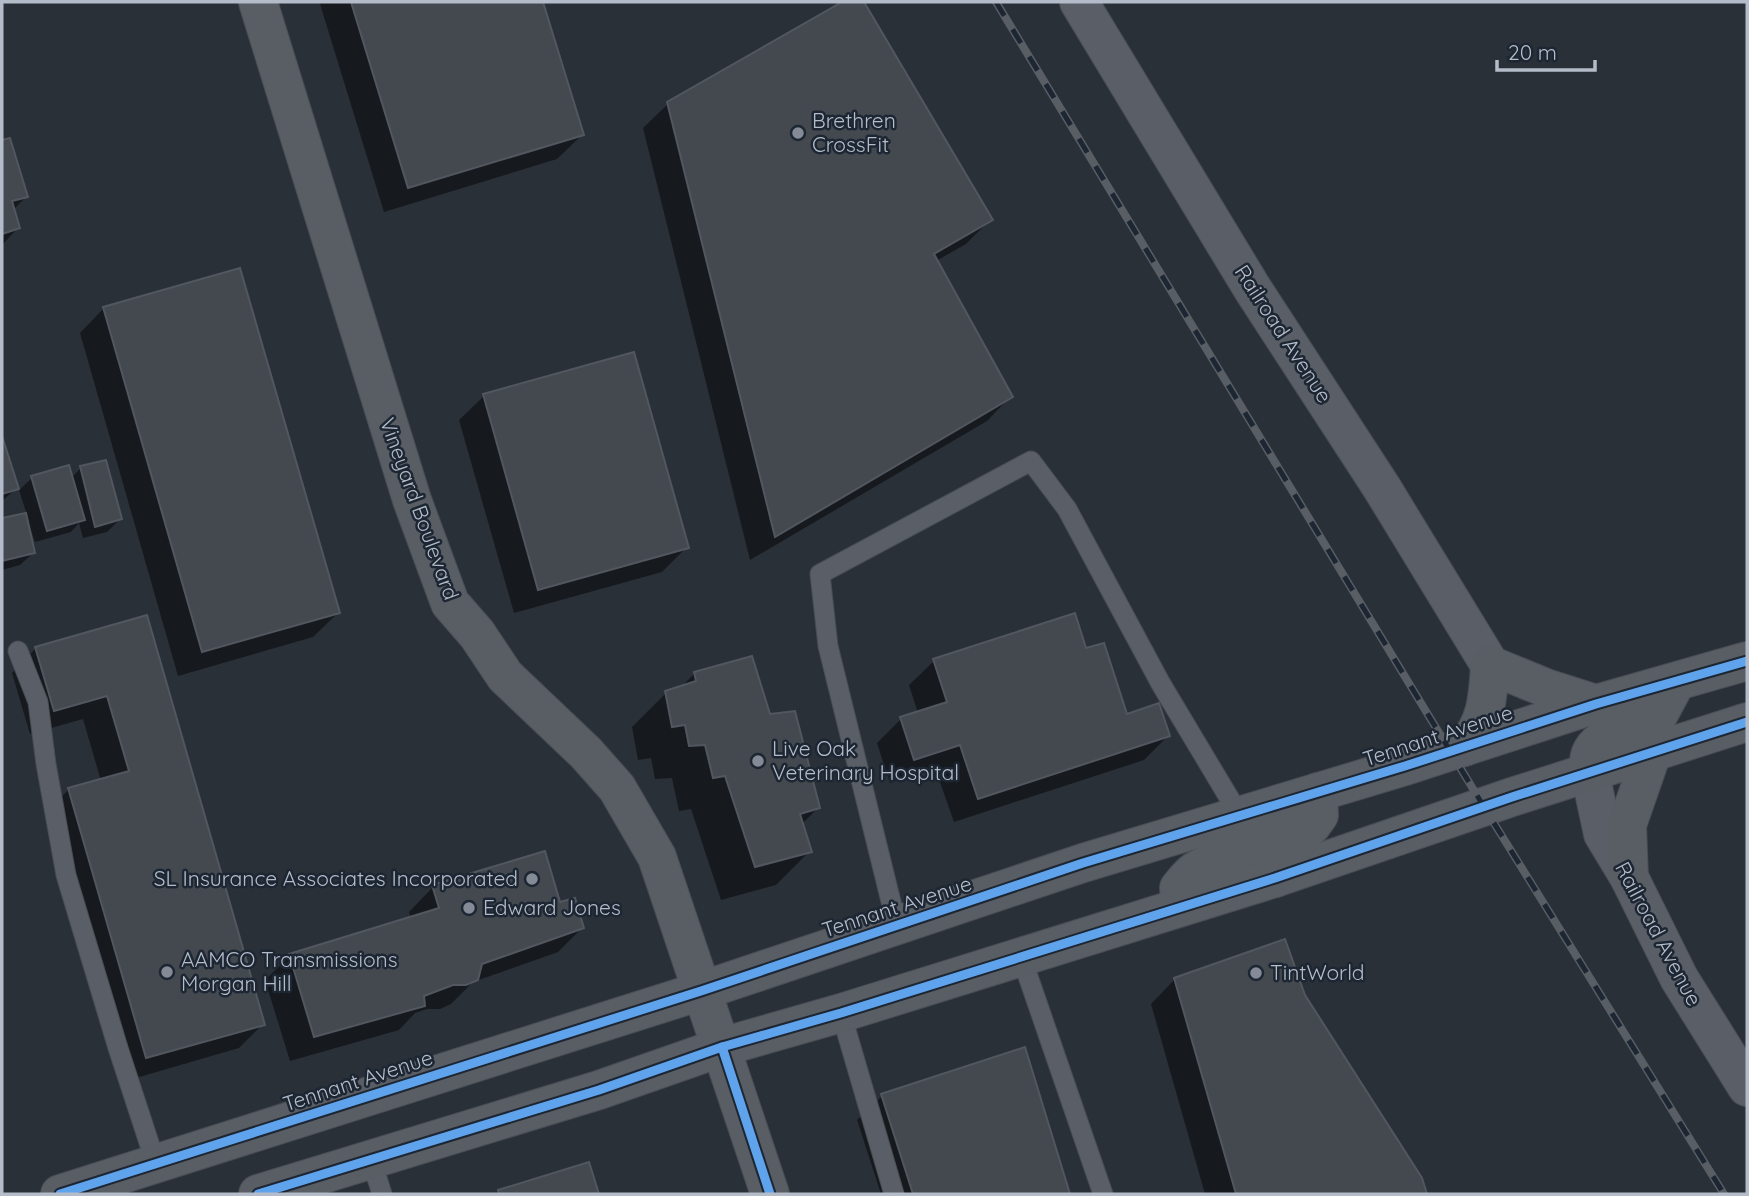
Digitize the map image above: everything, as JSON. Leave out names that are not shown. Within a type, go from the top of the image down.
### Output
[{"type":"main road","name":"Vineyard Boulevard","points":[[258,2],[412,500],[450,603],[477,634],[505,676],[586,753],[617,788],[657,857],[770,1194]]},
{"type":"main road","name":"Tennant Avenue","points":[[60,1194],[701,991],[1083,863],[1596,704],[1747,661]]},
{"type":"main road","points":[[1464,747],[1477,734],[1486,708],[1490,665],[1546,688],[1596,704]]},
{"type":"main road","points":[[1590,773],[1587,763],[1593,746],[1601,739],[1654,723],[1676,682]]},
{"type":"main road","points":[[258,1194],[377,1177],[599,1090],[722,1048],[1275,878],[1512,797],[1747,722]]},
{"type":"main road","points":[[1629,877],[1627,825],[1652,753]]},
{"type":"main road","points":[[1275,878],[1266,857],[1268,848],[1274,841],[1311,825],[1319,815],[1318,792]]},
{"type":"main road","points":[[1180,907],[1179,888],[1189,876],[1197,869],[1240,850],[1246,839],[1245,824],[1241,816]]},
{"type":"street","name":"Railroad Avenue","points":[[1079,2],[1252,288],[1382,488],[1490,665]]},
{"type":"street","name":"Railroad Avenue","points":[[1590,773],[1602,834],[1629,877],[1679,978],[1747,1087]]},
{"type":"lane","points":[[897,926],[828,646],[820,574],[1031,461],[1067,509],[1161,684],[1241,816]]},
{"type":"lane","points":[[18,651],[38,702],[66,875],[156,1164]]},
{"type":"lane","points":[[1021,956],[1103,1194]]},
{"type":"lane","points":[[841,1013],[894,1194]]},
{"type":"building","points":[[351,2],[543,2],[584,135],[408,188]]},
{"type":"building","points":[[842,2],[864,2],[993,220],[934,254],[1013,397],[775,537],[667,102]]},
{"type":"building","points":[[10,138],[28,197],[12,201],[20,228],[2,234],[2,140]]},
{"type":"building","points":[[240,268],[340,613],[202,652],[103,307]]},
{"type":"building","points":[[634,352],[689,548],[538,590],[483,394]]},
{"type":"building","points":[[2,436],[19,489],[2,494]]},
{"type":"building","points":[[106,460],[122,519],[95,527],[80,466]]},
{"type":"building","points":[[69,465],[85,520],[47,531],[31,476]]},
{"type":"building","points":[[26,513],[35,553],[2,561],[2,518]]},
{"type":"building","points":[[1075,613],[1086,648],[1104,643],[1127,714],[1159,703],[1170,736],[978,799],[960,745],[914,760],[900,717],[947,702],[933,659]]},
{"type":"building","points":[[147,615],[265,1025],[146,1058],[68,788],[129,771],[107,696],[54,711],[35,647]]},
{"type":"building","name":"Live Oak Veterinary Hospital","points":[[752,656],[770,714],[795,711],[820,808],[800,814],[812,852],[755,867],[725,776],[713,778],[705,745],[689,746],[685,725],[672,727],[665,691],[696,681],[694,672]]},
{"type":"building","points":[[545,851],[560,902],[575,898],[584,928],[482,964],[478,980],[466,985],[453,985],[424,996],[425,1006],[314,1037],[289,954],[439,908],[432,885]]},
{"type":"building","points":[[1285,939],[1305,995],[1422,1178],[1427,1194],[1236,1194],[1174,978]]},
{"type":"building","points":[[1025,1047],[1070,1194],[913,1194],[881,1094]]},
{"type":"building","points":[[589,1162],[599,1194],[499,1194],[498,1190]]},
{"type":"railway","points":[[996,2],[1484,807],[1724,1194]]},
{"type":"cycle path","points":[[60,1194],[701,991],[1083,863],[1405,766],[1596,704],[1747,661]]},
{"type":"cycle path","points":[[258,1194],[599,1090],[722,1047],[841,1013],[1275,878],[1512,797],[1747,722]]},
{"type":"cycle path","points":[[722,1047],[770,1194]]},
{"type":"place","name":"Brethren CrossFit","points":[[798,133]]},
{"type":"place","name":"Live Oak Veterinary Hospital","points":[[758,761]]},
{"type":"place","name":"SL Insurance Associates Incorporated","points":[[532,879]]},
{"type":"place","name":"Edward Jones","points":[[469,908]]},
{"type":"place","name":"AAMCO Transmissions Morgan Hill","points":[[167,972]]},
{"type":"place","name":"TintWorld","points":[[1256,973]]}]
